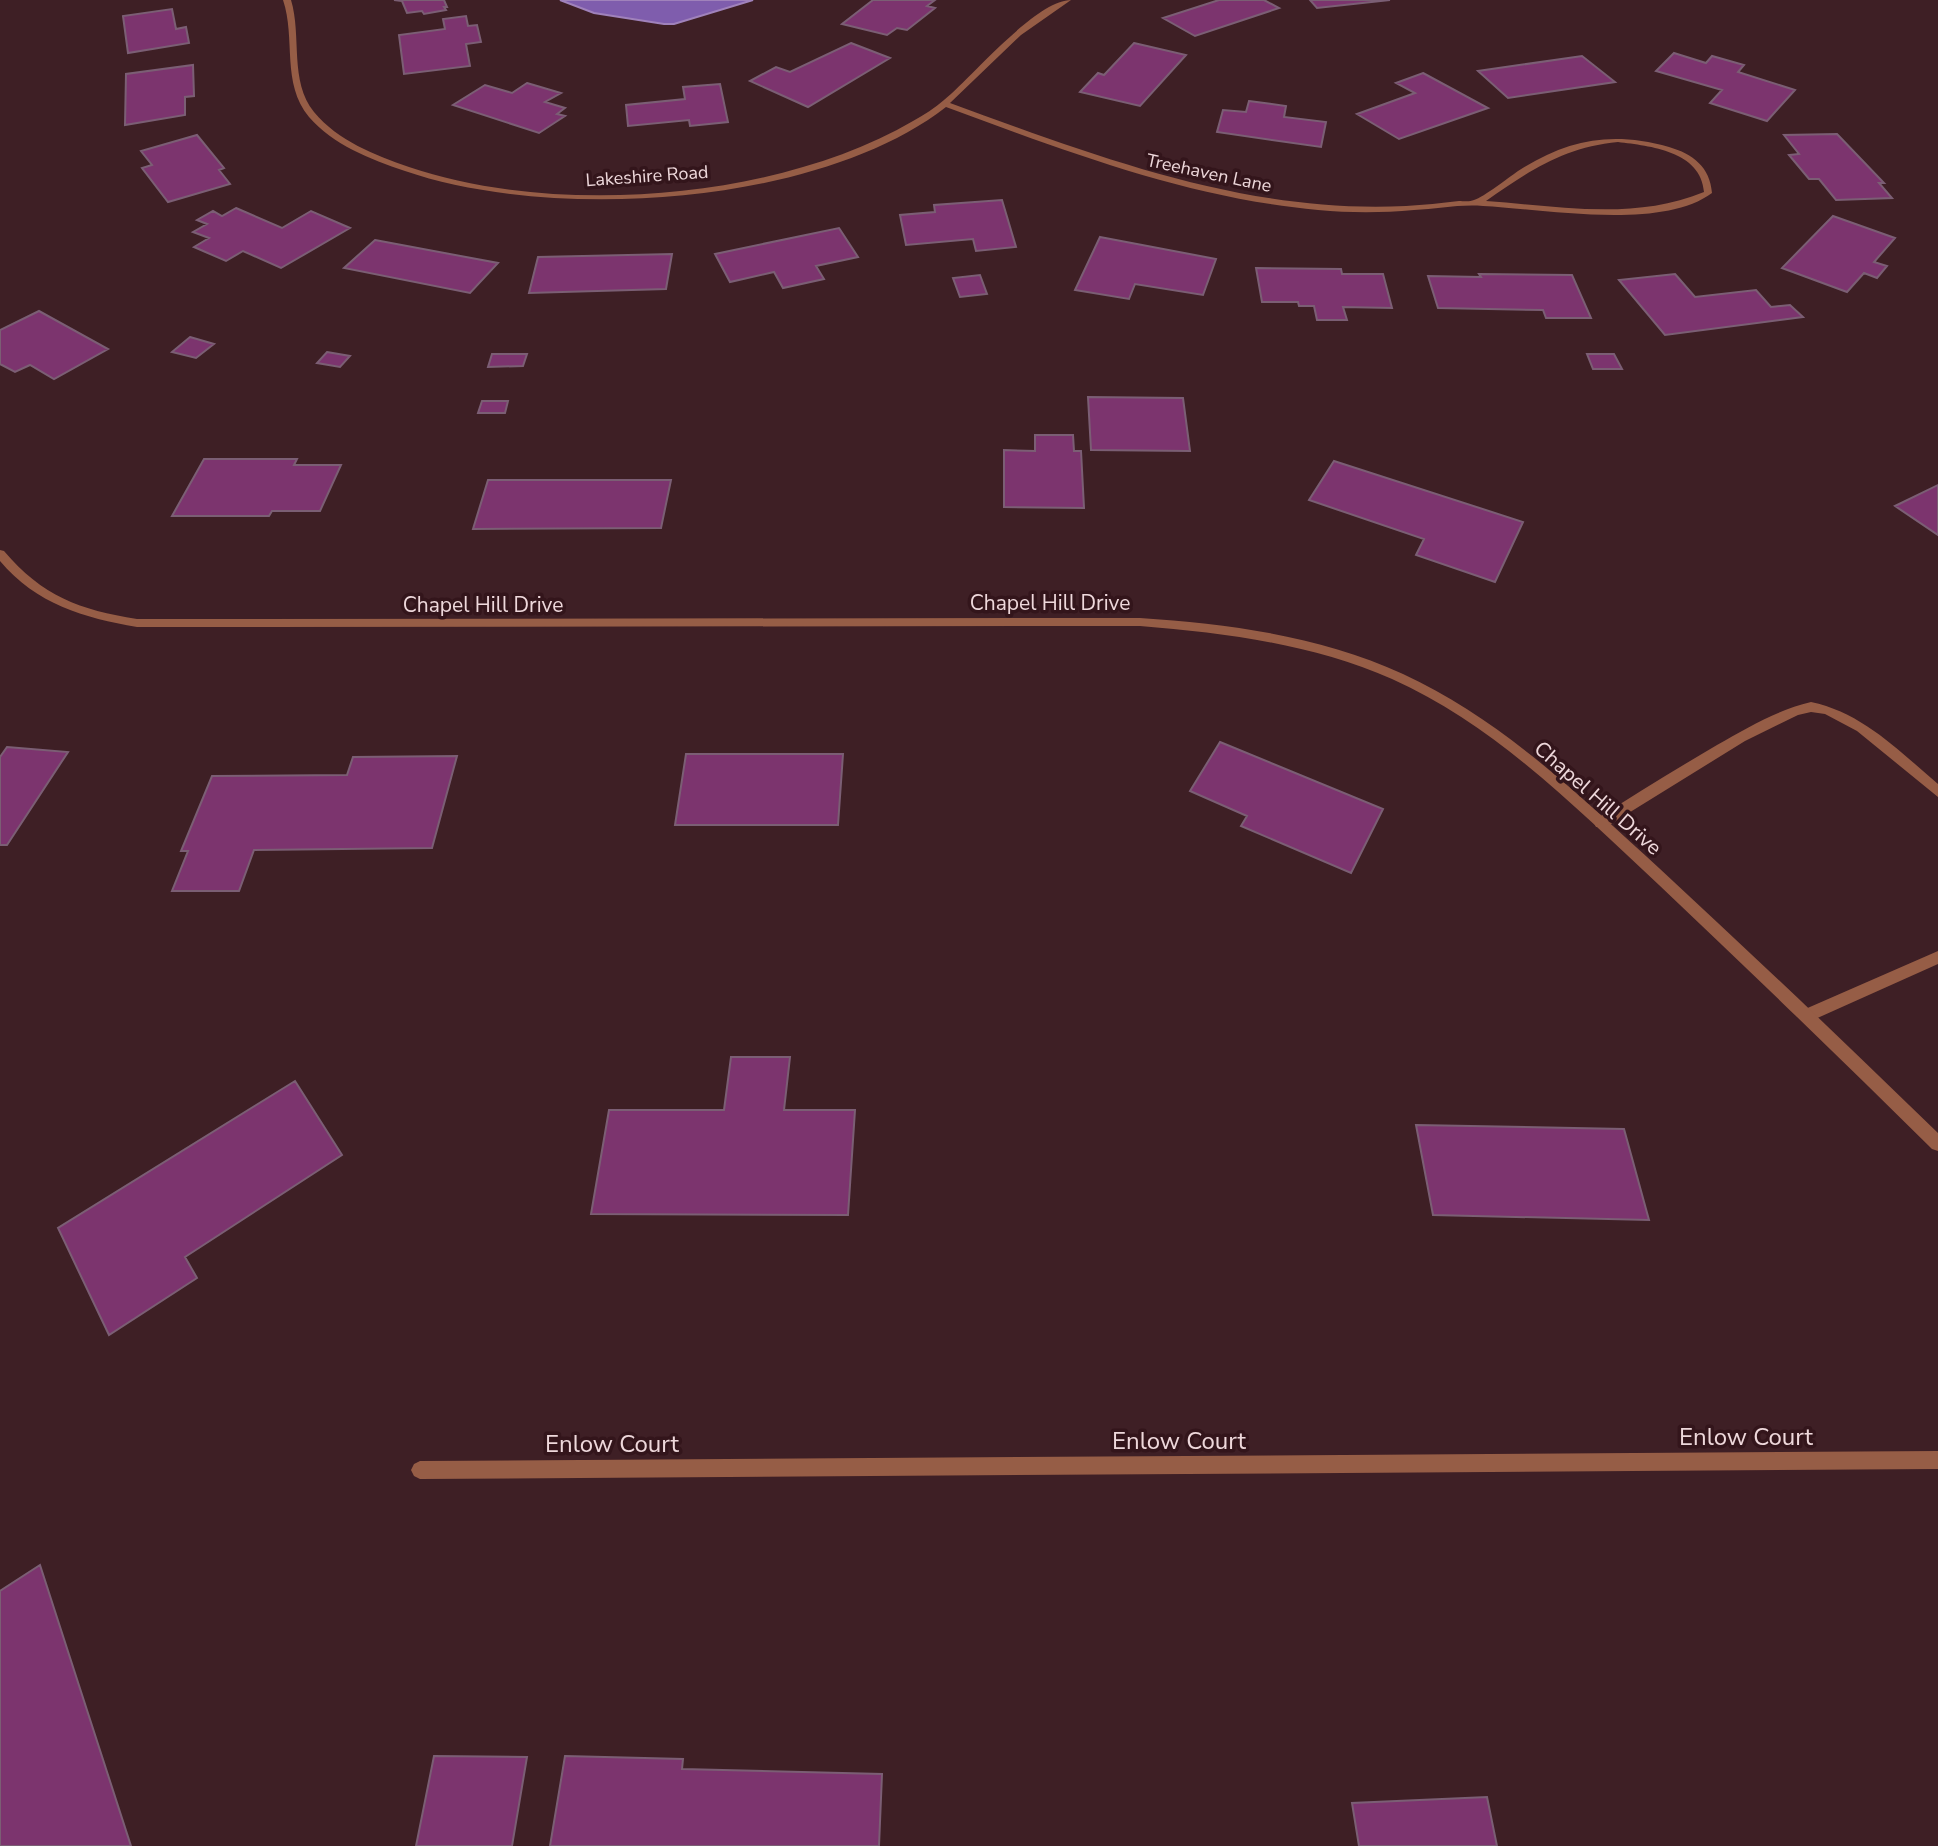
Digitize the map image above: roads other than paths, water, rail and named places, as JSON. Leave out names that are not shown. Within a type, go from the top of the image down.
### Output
[{"type":"street","name":"Lakeshire Road","points":[[287,0],[296,29],[294,74],[298,91],[306,108],[340,138],[390,164],[416,173],[485,188],[598,197],[649,195],[740,184],[807,169],[889,138],[945,104],[1012,37],[1031,21],[1068,0]]},
{"type":"street","name":"Treehaven Lane","points":[[945,104],[1141,174],[1230,198],[1365,209],[1478,202],[1576,210],[1664,209],[1689,204],[1708,193],[1708,180],[1699,165],[1671,150],[1651,143],[1619,138],[1599,140],[1554,153],[1478,202]]},
{"type":"street","name":"Chapel Hill Drive","points":[[0,554],[17,577],[57,602],[82,612],[137,623],[1153,623],[1255,632],[1348,657],[1399,677],[1450,704],[1491,732],[1601,823],[1808,1015],[1938,1144]]},
{"type":"street","points":[[1601,823],[1771,721],[1810,707],[1857,723],[1938,792]]},
{"type":"street","points":[[1808,1015],[1938,957]]},
{"type":"street","name":"Enlow Court","points":[[420,1470],[1938,1460]]}]
